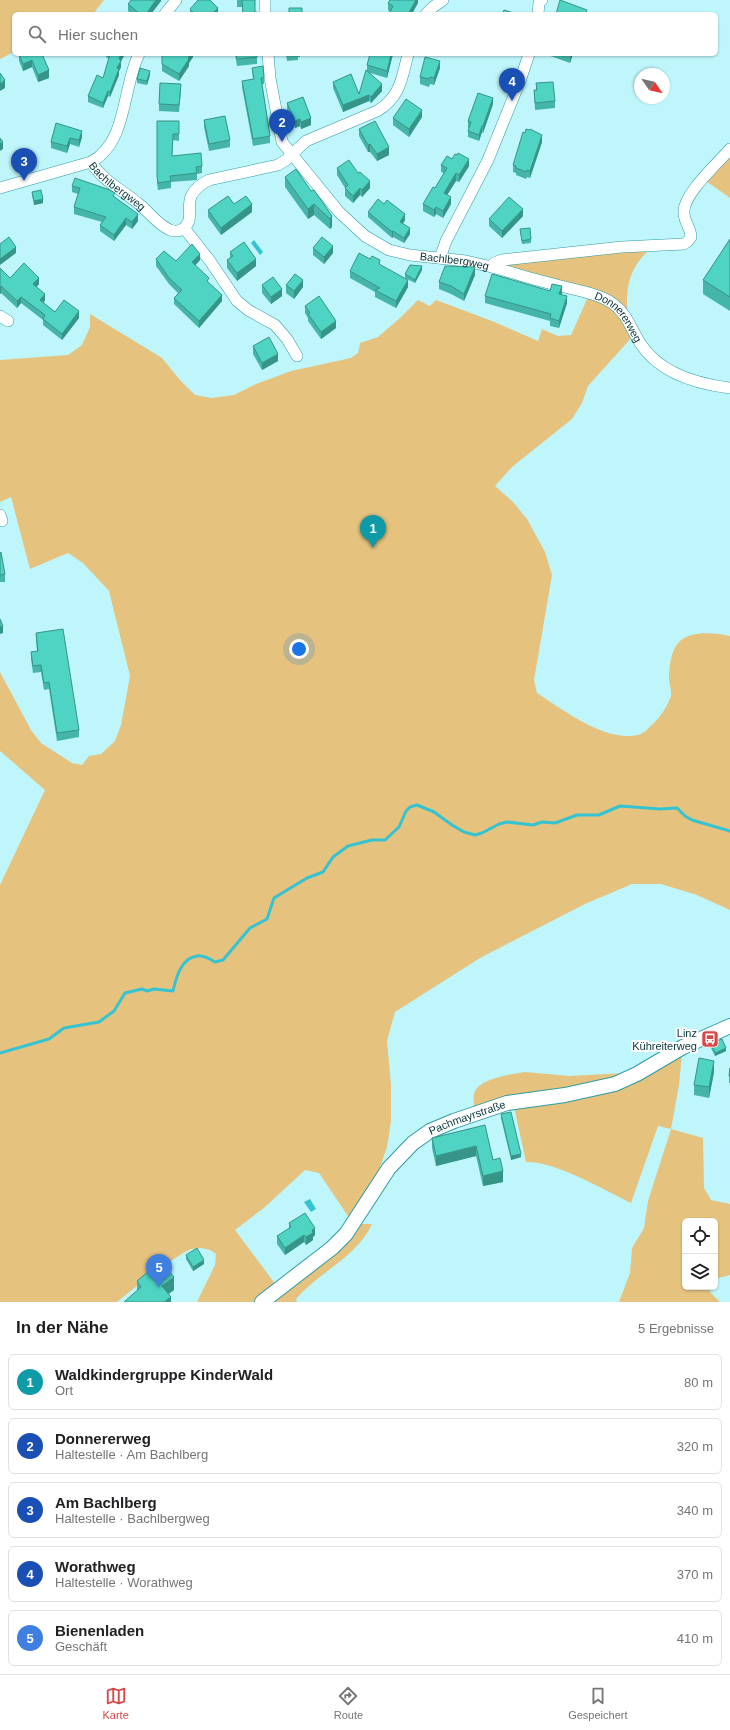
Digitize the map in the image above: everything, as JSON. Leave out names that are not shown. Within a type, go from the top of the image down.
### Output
[{"type":"street","points":[[166,12],[176,0]]},
{"type":"street","points":[[265,0],[265,12]]},
{"type":"street","points":[[428,12],[443,0]]},
{"type":"street","points":[[91,162],[106,150],[115,136],[120,122],[131,74],[138,56]]},
{"type":"street","name":"Bachlbergweg","points":[[268,56],[270,78],[280,133],[285,147],[305,169],[334,207],[369,239],[393,252],[466,261],[492,267],[494,263],[502,260],[622,247],[686,243],[691,236],[684,215],[686,202],[699,184],[730,149]]},
{"type":"street","points":[[298,356],[287,339],[275,325],[248,310],[237,301],[210,261],[184,228],[188,222],[191,195],[202,184],[209,180],[278,165],[292,155],[306,141],[377,111],[385,106],[397,92],[407,56]]},
{"type":"street","points":[[440,258],[446,241],[488,160],[520,81],[528,56]]},
{"type":"street","name":"Bachlbergweg","points":[[0,188],[91,162],[96,171],[106,180],[138,204],[163,226],[171,230],[178,231],[184,228]]},
{"type":"street","name":"Donnererweg","points":[[492,267],[608,301],[620,310],[630,322],[644,348],[661,364],[691,380],[730,388]]},
{"type":"street","name":"Pachmayrstraße","points":[[262,1302],[332,1248],[346,1234],[390,1168],[413,1143],[430,1131],[507,1103],[572,1094],[615,1084],[637,1074],[683,1047],[730,1026]]},
{"type":"shaded area","points":[[0,0],[104,0],[95,12],[12,12],[12,53],[0,59]]},
{"type":"shaded area","points":[[730,154],[730,198],[706,181]]},
{"type":"shaded area","points":[[648,251],[641,258],[629,281],[627,298],[628,317],[622,308],[498,265],[597,253]]},
{"type":"shaded area","points":[[588,297],[612,306],[633,336],[588,386],[582,403],[572,419],[512,467],[495,486],[513,502],[527,519],[545,552],[552,575],[534,680],[537,693],[573,716],[601,730],[615,735],[628,736],[641,734],[659,718],[666,708],[671,696],[669,678],[670,664],[677,644],[691,635],[697,634],[711,633],[730,636],[730,910],[697,895],[661,884],[632,884],[585,904],[480,958],[395,1012],[387,1041],[391,1085],[391,1121],[387,1147],[378,1173],[350,1219],[319,1173],[305,1170],[265,1207],[235,1230],[276,1285],[254,1302],[197,1302],[215,1265],[216,1254],[210,1250],[201,1248],[191,1249],[183,1253],[153,1273],[117,1302],[0,1302],[0,885],[45,790],[0,751],[0,672],[31,730],[41,743],[72,763],[82,765],[89,756],[101,754],[115,741],[121,725],[130,676],[109,591],[83,563],[68,553],[30,569],[11,497],[0,502],[0,360],[68,355],[82,345],[90,327],[90,314],[162,358],[180,380],[195,395],[212,398],[234,395],[256,384],[291,371],[351,358],[358,353],[360,343],[378,337],[418,300],[430,306],[436,300],[492,321],[538,341],[542,329],[558,336],[571,335]]},
{"type":"shaded area","points":[[682,1054],[679,1085],[671,1129],[658,1126],[631,1203],[565,1171],[538,1163],[526,1162],[514,1107],[547,1103]]},
{"type":"shaded area","points":[[525,1072],[569,1076],[626,1073],[593,1082],[487,1102],[474,1107],[474,1094],[482,1084],[496,1078]]},
{"type":"shaded area","points":[[671,1129],[703,1138],[704,1188],[711,1200],[730,1204],[730,1275],[718,1278],[718,1218],[682,1218],[682,1290],[710,1290],[710,1292],[720,1302],[619,1302],[630,1273],[632,1248],[644,1228],[648,1201]]},
{"type":"shaded area","points":[[361,1224],[372,1224],[357,1246],[305,1289],[296,1299],[297,1302],[272,1302],[344,1246]]},
{"type":"water","points":[[254,240],[263,252],[260,255],[251,243]]},
{"type":"water","points":[[310,1199],[316,1209],[311,1212],[304,1202]]},
{"type":"building","points":[[131,0],[156,0],[147,12],[138,12],[128,4]]},
{"type":"building","points":[[198,0],[210,0],[218,8],[214,12],[193,12],[190,9]]},
{"type":"building","points":[[242,0],[255,0],[255,12],[243,12]]},
{"type":"building","points":[[390,0],[416,0],[409,12],[390,12],[393,6],[388,3]]},
{"type":"building","points":[[560,0],[587,10],[586,12],[557,12]]},
{"type":"building","points":[[289,8],[302,8],[302,12],[289,12]]},
{"type":"building","points":[[20,56],[43,56],[49,70],[38,75],[32,60],[23,64]]},
{"type":"building","points":[[109,56],[120,56],[119,59],[121,61],[117,68],[119,69],[110,92],[108,91],[103,103],[88,96],[97,75],[103,78]]},
{"type":"building","points":[[162,56],[189,56],[189,59],[179,74],[162,64]]},
{"type":"building","points":[[236,56],[257,56],[257,57],[237,59]]},
{"type":"building","points":[[369,56],[391,56],[387,71],[367,65]]},
{"type":"building","points":[[425,57],[440,61],[434,78],[430,77],[429,79],[420,77]]},
{"type":"building","points":[[263,66],[264,77],[261,78],[270,136],[253,139],[242,81],[254,79],[252,68]]},
{"type":"building","points":[[140,68],[150,71],[147,81],[137,79]]},
{"type":"building","points":[[366,70],[382,84],[371,97],[369,95],[343,105],[333,82],[351,74],[359,94]]},
{"type":"building","points":[[0,73],[5,80],[0,84]]},
{"type":"building","points":[[553,82],[555,101],[535,103],[534,90],[537,90],[536,83]]},
{"type":"building","points":[[160,83],[181,84],[179,105],[159,104]]},
{"type":"building","points":[[478,93],[493,98],[479,135],[468,131],[471,122],[468,121]]},
{"type":"building","points":[[303,97],[311,118],[301,122],[300,119],[295,121],[287,103]]},
{"type":"building","points":[[406,99],[422,110],[409,129],[393,118]]},
{"type":"building","points":[[225,116],[230,140],[209,144],[204,120]]},
{"type":"building","points":[[157,121],[179,121],[179,134],[173,134],[172,156],[201,153],[202,166],[196,167],[197,173],[170,176],[171,181],[158,183]]},
{"type":"building","points":[[375,121],[389,147],[377,154],[370,144],[368,145],[359,129]]},
{"type":"building","points":[[56,123],[82,131],[79,140],[70,138],[67,146],[51,142]]},
{"type":"building","points":[[526,129],[530,129],[542,135],[530,171],[527,170],[526,172],[516,168],[516,166],[513,165],[523,132],[525,133]]},
{"type":"building","points":[[458,153],[469,159],[459,175],[456,173],[444,193],[451,197],[443,211],[436,207],[434,210],[423,204],[447,168],[441,165],[447,156],[452,159],[455,154],[457,155]]},
{"type":"building","points":[[349,160],[358,173],[360,172],[370,181],[362,190],[360,188],[353,196],[345,188],[348,185],[337,168]]},
{"type":"building","points":[[296,169],[311,191],[314,190],[332,216],[330,219],[314,204],[308,209],[285,177]]},
{"type":"building","points":[[75,178],[110,190],[115,193],[113,196],[138,214],[132,222],[126,218],[114,235],[100,225],[106,217],[74,207],[80,188],[72,186]]},
{"type":"building","points":[[41,190],[43,199],[34,201],[32,192]]},
{"type":"building","points":[[228,196],[234,204],[246,196],[252,204],[221,228],[208,210]]},
{"type":"building","points":[[509,197],[523,209],[502,231],[489,219]]},
{"type":"building","points":[[378,199],[384,204],[387,200],[405,214],[400,222],[410,228],[404,238],[393,231],[392,232],[368,212]]},
{"type":"building","points":[[530,228],[531,239],[522,241],[520,229]]},
{"type":"building","points":[[9,237],[16,247],[0,259],[0,244]]},
{"type":"building","points":[[322,237],[333,246],[324,257],[313,248]]},
{"type":"building","points":[[730,239],[730,297],[703,280]]},
{"type":"building","points":[[244,242],[256,259],[237,273],[227,260],[233,256],[230,252]]},
{"type":"building","points":[[192,244],[200,254],[192,262],[209,278],[207,281],[222,295],[199,321],[174,298],[182,290],[169,278],[156,259],[164,251],[176,261]]},
{"type":"building","points":[[359,253],[370,259],[372,256],[380,260],[379,264],[408,280],[396,301],[375,290],[380,288],[350,271]]},
{"type":"building","points":[[24,263],[39,278],[33,284],[45,294],[40,300],[55,312],[64,300],[79,311],[62,334],[43,319],[45,315],[21,297],[17,301],[1,286],[0,288],[0,268],[10,278]]},
{"type":"building","points":[[410,265],[422,266],[415,280],[405,274]]},
{"type":"building","points":[[445,266],[475,267],[464,294],[451,286],[439,282]]},
{"type":"building","points":[[295,274],[303,280],[294,291],[286,285]]},
{"type":"building","points":[[492,274],[550,291],[552,284],[562,286],[559,294],[567,296],[559,321],[550,318],[551,314],[485,296]]},
{"type":"building","points":[[273,277],[282,289],[271,297],[262,285]]},
{"type":"building","points":[[319,296],[336,321],[321,332],[308,314],[310,313],[305,306]]},
{"type":"building","points":[[269,337],[278,354],[262,363],[253,346]]},
{"type":"building","points":[[1,552],[5,574],[0,575],[0,553]]},
{"type":"building","points":[[0,619],[3,626],[0,627]]},
{"type":"building","points":[[63,629],[79,730],[57,733],[49,682],[44,683],[41,665],[33,666],[31,652],[38,651],[36,633]]},
{"type":"building","points":[[722,1039],[726,1048],[715,1053],[711,1044]]},
{"type":"building","points":[[699,1058],[714,1061],[709,1087],[694,1085]]},
{"type":"building","points":[[511,1112],[521,1154],[511,1156],[501,1114]]},
{"type":"building","points":[[485,1125],[493,1160],[500,1158],[503,1171],[483,1176],[476,1146],[436,1156],[432,1138]]},
{"type":"building","points":[[305,1213],[315,1228],[312,1230],[313,1233],[306,1237],[304,1235],[285,1248],[277,1236],[291,1227],[289,1223]]},
{"type":"building","points":[[197,1248],[204,1260],[193,1267],[186,1255]]},
{"type":"building","points":[[161,1261],[174,1277],[162,1286],[171,1297],[164,1302],[124,1302],[141,1287],[137,1281]]},
{"type":"waterway","points":[[0,1053],[49,1039],[64,1028],[99,1022],[114,1011],[125,993],[142,989],[147,991],[154,989],[173,991],[180,969],[187,960],[197,956],[215,962],[223,960],[250,928],[267,919],[274,898],[307,878],[323,872],[333,857],[348,846],[372,840],[385,840],[399,827],[406,811],[410,807],[417,805],[434,812],[464,832],[475,835],[507,822],[533,825],[542,822],[555,823],[577,815],[599,815],[620,806],[660,809],[677,808],[685,816],[692,820],[730,831]]},
{"type":"place","name":"Worathweg","points":[[512,101]]},
{"type":"place","name":"Donnererweg","points":[[282,142]]},
{"type":"place","name":"Am Bachlberg","points":[[24,181]]},
{"type":"place","name":"Waldkindergruppe KinderWald","points":[[373,548]]},
{"type":"place","name":"Linz Kühreiterweg","points":[[710,1039]]},
{"type":"place","name":"Bienenladen","points":[[159,1287]]}]
